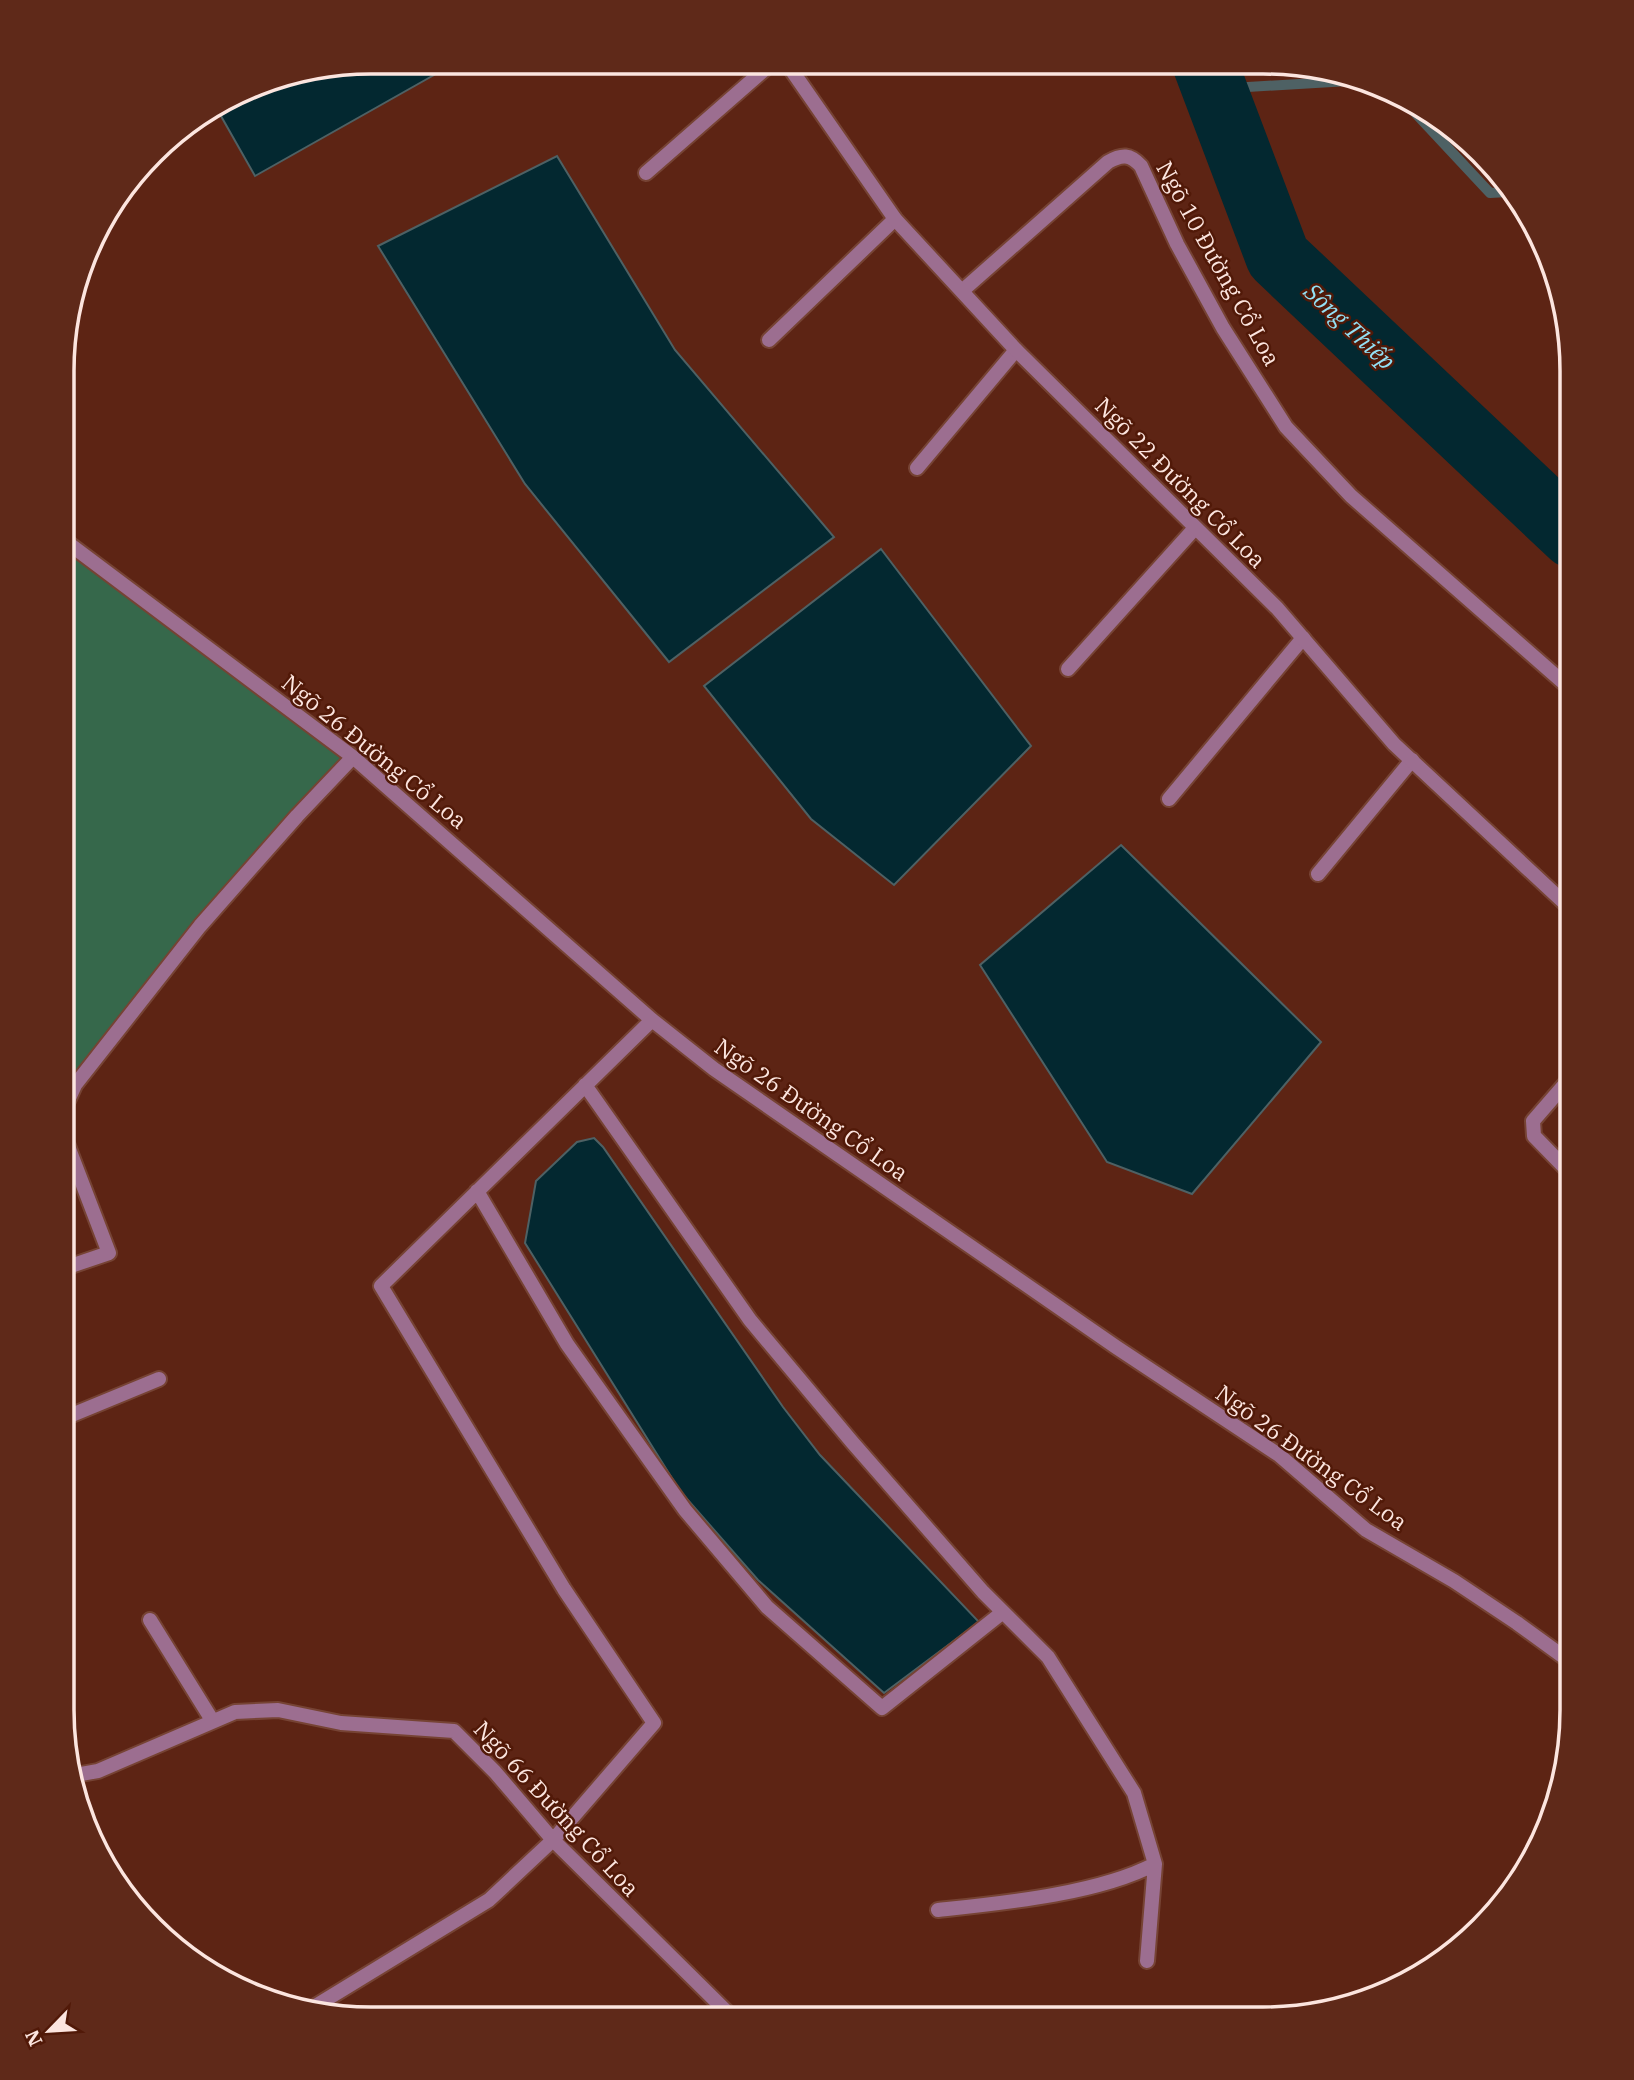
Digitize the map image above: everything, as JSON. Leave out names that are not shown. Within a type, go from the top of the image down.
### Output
[{"type":"street","points":[[646,173],[759,74]]},
{"type":"street","name":"Ngõ 22 Đường Cổ Loa","points":[[794,74],[895,219],[1016,350],[1277,608],[1394,744],[1560,898]]},
{"type":"street","name":"Ngõ 10 Đường Cổ Loa","points":[[962,291],[1108,162],[1118,156],[1133,158],[1141,166],[1177,244],[1223,328],[1286,428],[1360,504],[1560,680]]},
{"type":"street","points":[[769,340],[895,219]]},
{"type":"street","points":[[917,468],[1016,350]]},
{"type":"street","points":[[1068,669],[1195,528]]},
{"type":"street","name":"Ngõ 26 Đường Cổ Loa","points":[[74,548],[353,757],[652,1020],[714,1069],[862,1173],[1279,1455],[1366,1530],[1454,1581],[1560,1654]]},
{"type":"street","points":[[1169,799],[1303,638]]},
{"type":"street","points":[[74,1087],[200,926],[353,757]]},
{"type":"street","points":[[1318,874],[1412,760]]},
{"type":"street","points":[[322,2002],[489,1900],[553,1840],[654,1723],[564,1589],[382,1286],[652,1020]]},
{"type":"street","points":[[586,1085],[750,1320],[860,1452],[1003,1612],[1048,1657],[1134,1793],[1155,1864],[1147,1961]]},
{"type":"street","points":[[1560,1090],[1533,1121],[1534,1136],[1560,1163]]},
{"type":"street","points":[[74,1162],[109,1253],[74,1265]]},
{"type":"street","points":[[477,1191],[567,1344],[685,1510],[767,1608],[882,1708],[1003,1612]]},
{"type":"street","points":[[74,1414],[159,1379]]},
{"type":"street","points":[[150,1620],[212,1720]]},
{"type":"street","name":"Ngõ 66 Đường Cổ Loa","points":[[81,1774],[98,1771],[150,1750],[234,1712],[278,1710],[341,1723],[454,1731],[495,1772],[553,1840],[722,2007]]},
{"type":"street","points":[[938,1910],[1062,1892],[1114,1880],[1155,1864]]},
{"type":"green space","points":[[74,538],[353,757],[88,1066],[74,1098]]},
{"type":"water","points":[[351,74],[436,74],[255,176],[220,114],[222,113],[275,89],[313,79]]},
{"type":"water","points":[[557,156],[675,350],[834,537],[669,662],[525,484],[378,246]]},
{"type":"water","points":[[881,549],[1031,746],[894,885],[811,819],[704,686]]},
{"type":"water","points":[[1121,845],[1321,1042],[1192,1194],[1107,1162],[980,965]]},
{"type":"water","points":[[594,1138],[603,1147],[783,1407],[820,1455],[979,1622],[884,1693],[758,1580],[680,1491],[525,1243],[536,1181],[577,1142]]},
{"type":"waterway","name":"Sông Thiếp","points":[[1209,74],[1278,257],[1560,524]]},
{"type":"waterway","points":[[1215,89],[1332,82]]},
{"type":"waterway","points":[[1421,119],[1490,193],[1501,192]]}]
